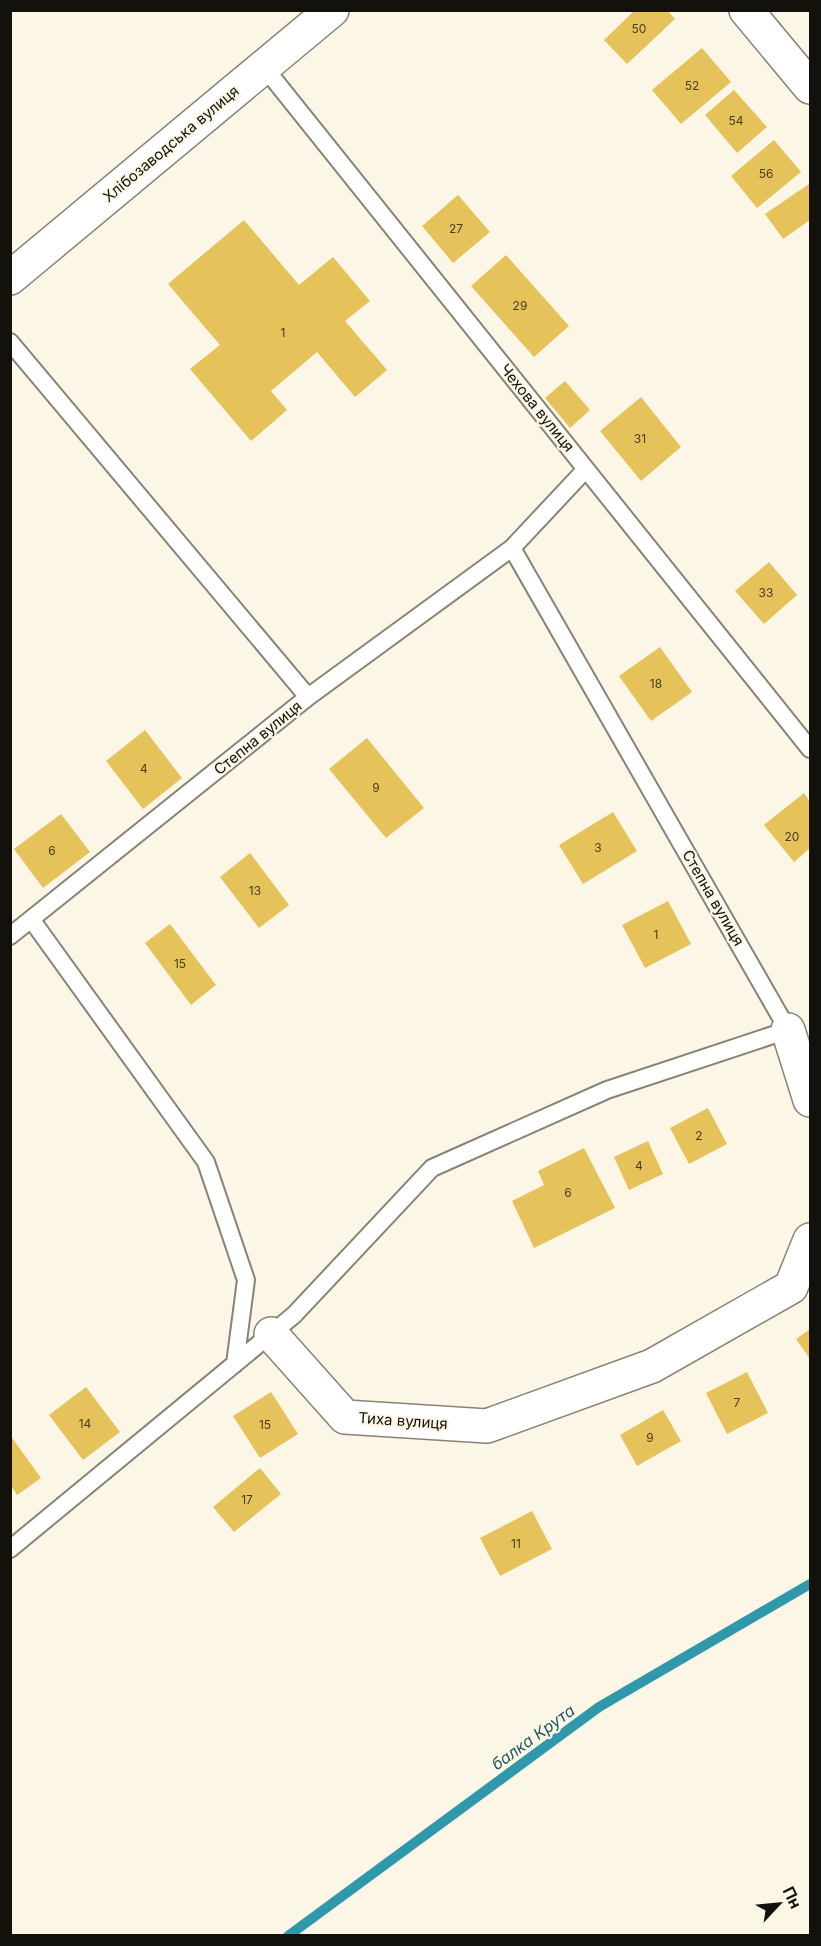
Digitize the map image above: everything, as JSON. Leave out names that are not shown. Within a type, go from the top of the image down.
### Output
[{"type":"street","name":"Хлібозаводська вулиця","points":[[13,271],[332,10]]},
{"type":"street","points":[[746,10],[810,87]]},
{"type":"street","points":[[788,1030],[810,1100]]},
{"type":"street","name":"Тиха вулиця","points":[[271,1334],[345,1417],[487,1426],[652,1366],[792,1287],[810,1240]]},
{"type":"lane","name":"Чехова вулиця","points":[[264,67],[810,749]]},
{"type":"lane","points":[[10,342],[308,697]]},
{"type":"lane","name":"Степна вулиця","points":[[10,936],[308,697],[512,548],[586,469]]},
{"type":"lane","name":"Степна вулиця","points":[[512,548],[788,1030]]},
{"type":"lane","points":[[31,919],[206,1162],[246,1280],[235,1364]]},
{"type":"lane","points":[[10,1549],[294,1315],[432,1168],[607,1090],[788,1030]]},
{"type":"building","points":[[635,10],[667,10],[675,19],[627,64],[604,40]]},
{"type":"building","points":[[702,48],[731,82],[681,124],[652,90]]},
{"type":"building","points":[[734,90],[767,127],[737,153],[705,115]]},
{"type":"building","points":[[774,140],[801,172],[757,208],[731,176]]},
{"type":"building","points":[[809,184],[810,220],[783,239],[765,214]]},
{"type":"building","points":[[458,195],[490,232],[453,263],[422,226]]},
{"type":"building","points":[[244,220],[299,285],[333,257],[370,301],[345,321],[387,370],[355,397],[317,352],[271,391],[287,410],[251,441],[190,369],[220,345],[168,284]]},
{"type":"building","points":[[506,255],[569,326],[534,357],[471,286]]},
{"type":"building","points":[[565,381],[590,410],[570,428],[545,398]]},
{"type":"building","points":[[641,397],[681,447],[641,481],[600,431]]},
{"type":"building","points":[[769,562],[797,595],[764,624],[735,591]]},
{"type":"building","points":[[660,647],[692,692],[651,721],[619,676]]},
{"type":"building","points":[[145,730],[182,778],[143,809],[106,761]]},
{"type":"building","points":[[367,738],[424,808],[386,838],[329,769]]},
{"type":"building","points":[[804,793],[810,802],[810,848],[794,862],[764,825]]},
{"type":"building","points":[[613,812],[637,851],[583,884],[559,845]]},
{"type":"building","points":[[61,814],[90,852],[43,888],[14,849]]},
{"type":"building","points":[[250,853],[289,905],[259,928],[220,877]]},
{"type":"building","points":[[668,901],[691,944],[645,968],[622,925]]},
{"type":"building","points":[[170,924],[216,985],[191,1005],[145,943]]},
{"type":"building","points":[[708,1108],[727,1144],[689,1164],[670,1128]]},
{"type":"building","points":[[648,1141],[663,1174],[629,1190],[614,1157]]},
{"type":"building","points":[[584,1148],[615,1208],[534,1248],[512,1201],[544,1185],[538,1171]]},
{"type":"building","points":[[810,1329],[810,1359],[796,1339]]},
{"type":"building","points":[[747,1372],[768,1413],[727,1434],[706,1393]]},
{"type":"building","points":[[86,1387],[120,1432],[83,1460],[49,1415]]},
{"type":"building","points":[[271,1392],[298,1434],[260,1458],[233,1416]]},
{"type":"building","points":[[663,1410],[681,1441],[637,1466],[620,1435]]},
{"type":"building","points":[[10,1435],[41,1478],[17,1495],[10,1484]]},
{"type":"building","points":[[260,1468],[281,1494],[234,1532],[213,1507]]},
{"type":"building","points":[[532,1511],[552,1549],[500,1576],[480,1538]]},
{"type":"waterway","name":"балка Крута","points":[[288,1936],[599,1707],[810,1584]]}]
